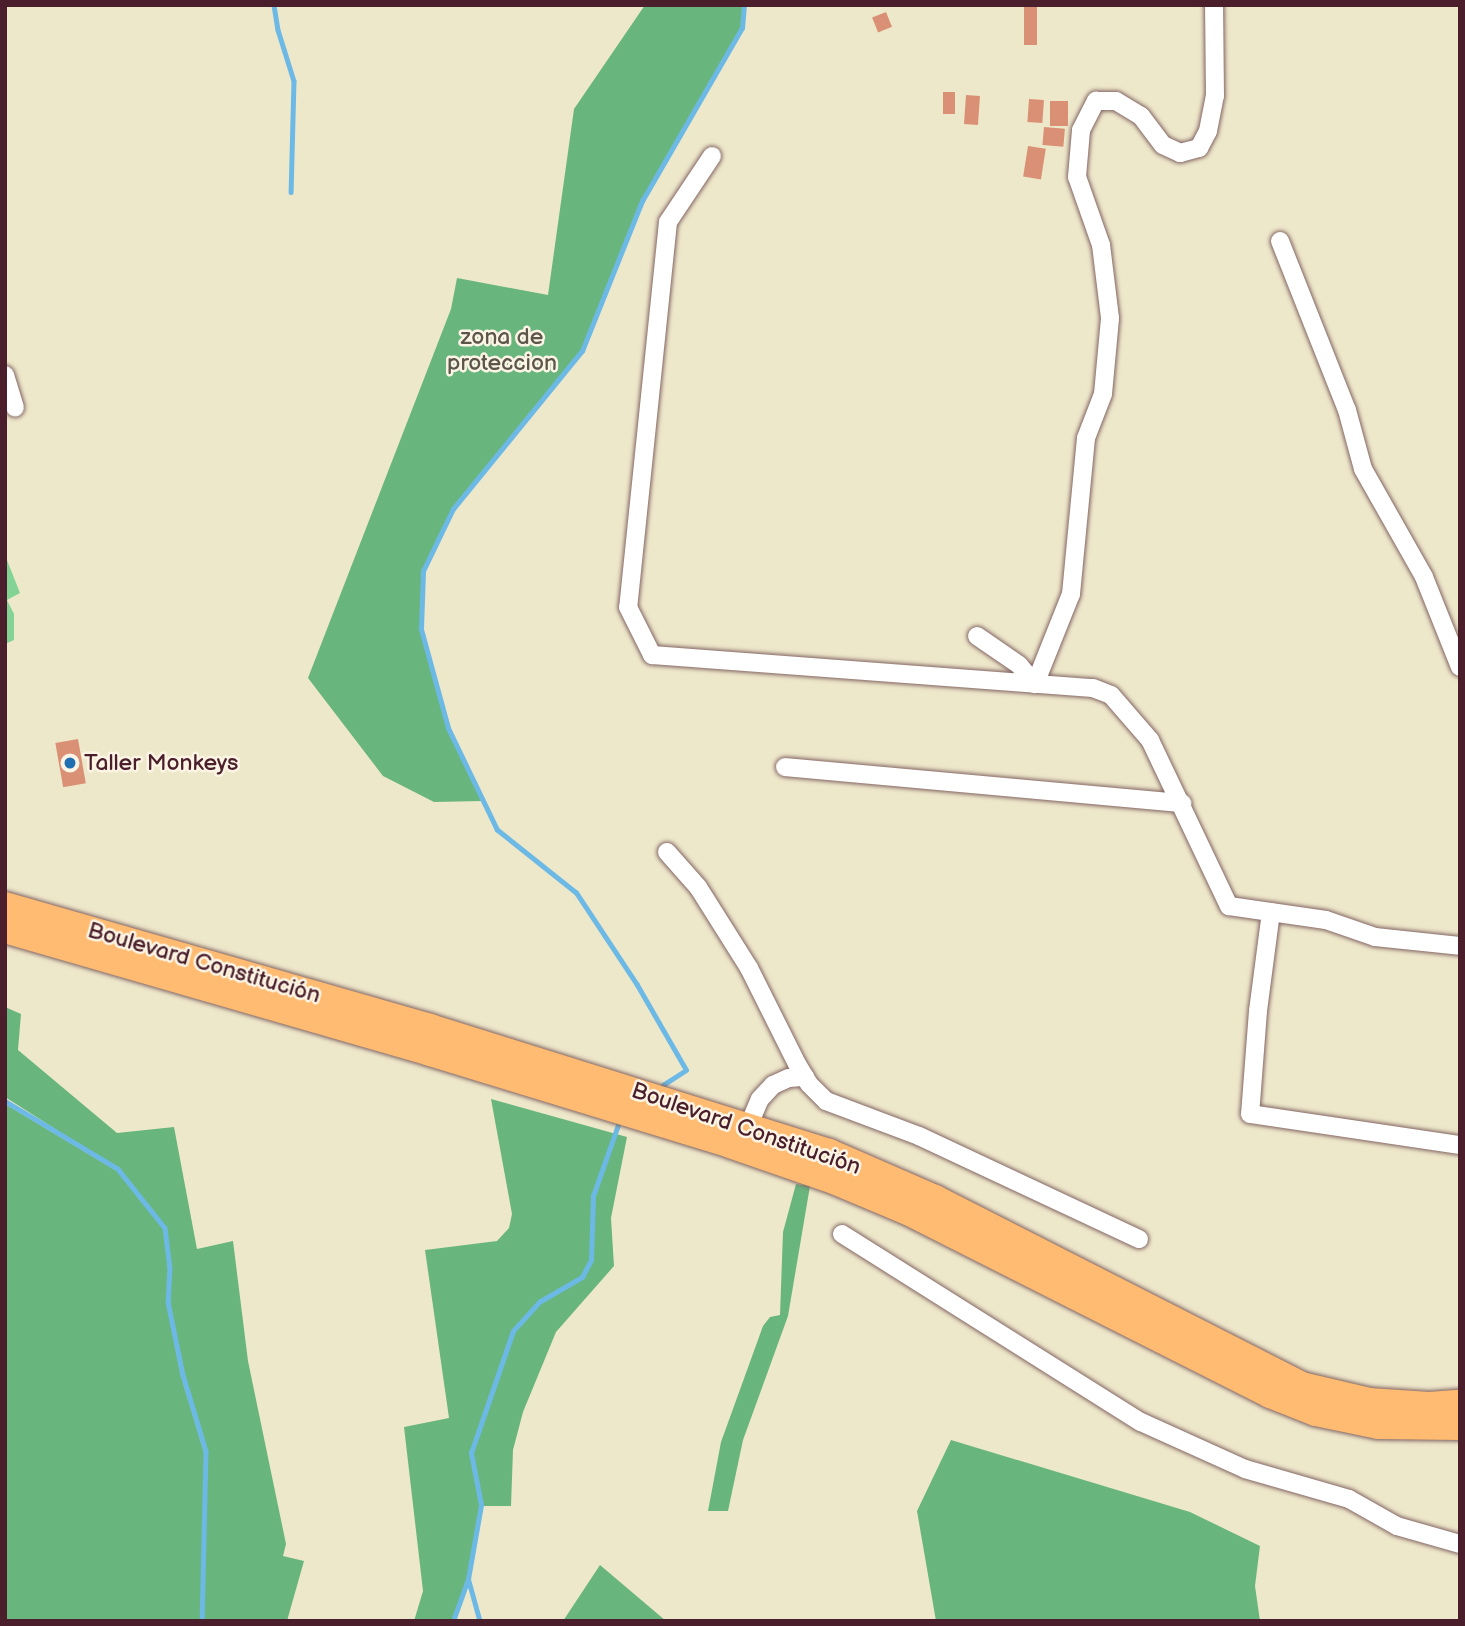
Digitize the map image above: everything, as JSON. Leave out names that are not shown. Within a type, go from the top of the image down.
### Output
[{"type":"highway","name":"Boulevard Constitución","points":[[5,906],[430,1028],[829,1153],[934,1199],[1302,1386],[1369,1402],[1415,1406],[1460,1404]]},
{"type":"highway","name":"Boulevard Constitución","points":[[5,929],[441,1055],[730,1143],[834,1180],[910,1212],[1270,1394],[1316,1412],[1379,1425],[1460,1426]]},
{"type":"street","points":[[1035,684],[1071,594],[1086,438],[1103,394],[1109,331],[1101,245],[1077,177],[1081,130],[1096,101],[1116,101],[1141,116],[1163,145],[1180,153],[1199,148],[1208,131],[1215,96],[1214,5]]},
{"type":"street","points":[[712,156],[668,222],[628,607],[652,655],[1093,688],[1111,695],[1150,740],[1229,906],[1326,920],[1375,937],[1460,946]]},
{"type":"street","points":[[1280,242],[1347,410],[1363,469],[1424,577],[1460,667]]},
{"type":"street","points":[[5,375],[15,408]]},
{"type":"street","points":[[977,636],[1019,665],[1035,684]]},
{"type":"street","points":[[785,767],[1182,803]]},
{"type":"street","points":[[667,852],[698,887],[749,968],[805,1077],[826,1101],[919,1136],[1139,1239]]},
{"type":"street","points":[[1271,912],[1258,1011],[1250,1114],[1460,1146]]},
{"type":"street","points":[[748,1127],[760,1099],[773,1085],[789,1078],[805,1077]]},
{"type":"street","points":[[842,1234],[1141,1422],[1245,1469],[1349,1499],[1397,1526],[1460,1544]]},
{"type":"green space","name":"zona de proteccion","points":[[645,5],[744,5],[742,28],[642,201],[582,351],[453,509],[423,571],[421,629],[448,728],[483,801],[434,802],[383,776],[308,678],[451,309],[457,278],[548,295],[574,109]]},
{"type":"green space","points":[[5,555],[20,593],[7,600],[14,614],[14,640],[5,644]]},
{"type":"green space","points":[[5,1007],[21,1014],[18,1050],[117,1133],[174,1127],[197,1249],[233,1241],[248,1361],[286,1544],[283,1556],[304,1561],[287,1621],[5,1621],[5,1104],[117,1171],[138,1195],[118,1169],[5,1097]],"holes":[[[174,1342],[206,1451],[205,1456],[181,1376]]]},
{"type":"green space","points":[[491,1099],[627,1137],[611,1218],[614,1266],[556,1332],[523,1412],[513,1450],[511,1506],[480,1506],[468,1579],[453,1621],[414,1621],[423,1591],[404,1427],[449,1418],[425,1250],[497,1241],[509,1228],[512,1214]]},
{"type":"green space","points":[[796,1184],[810,1186],[788,1316],[743,1440],[728,1511],[708,1511],[721,1442],[763,1326],[770,1317],[780,1315],[783,1232]]},
{"type":"green space","points":[[951,1440],[1190,1512],[1260,1546],[1255,1586],[1260,1621],[936,1621],[917,1511]]},
{"type":"green space","points":[[600,1565],[666,1621],[563,1621]]},
{"type":"building","points":[[1024,5],[1037,5],[1037,45],[1024,45]]},
{"type":"building","points":[[886,12],[892,27],[878,32],[872,18]]},
{"type":"building","points":[[943,92],[955,92],[955,114],[943,114]]},
{"type":"building","points":[[966,95],[980,96],[978,125],[964,124]]},
{"type":"building","points":[[1029,99],[1044,100],[1042,123],[1027,122]]},
{"type":"building","points":[[1050,101],[1068,101],[1068,126],[1050,126]]},
{"type":"building","points":[[1044,127],[1065,129],[1063,147],[1042,145]]},
{"type":"building","points":[[1028,146],[1046,149],[1041,179],[1023,177]]},
{"type":"building","name":"Taller Monkeys","points":[[78,739],[86,783],[63,787],[55,743]]},
{"type":"waterway","points":[[274,5],[278,30],[294,81],[291,192]]},
{"type":"waterway","points":[[663,1085],[686,1070],[637,985],[576,893],[497,830],[448,728],[421,629],[423,571],[453,509],[582,351],[642,201],[742,28],[744,5]]},
{"type":"waterway","points":[[5,1101],[118,1169],[165,1228],[170,1267],[168,1302],[183,1375],[206,1451],[202,1621]]},
{"type":"waterway","points":[[453,1621],[468,1579],[481,1505],[471,1453],[513,1331],[539,1302],[582,1277],[591,1260],[593,1196],[619,1122]]},
{"type":"waterway","points":[[469,1581],[480,1621]]},
{"type":"place","name":"Taller Monkeys","points":[[70,763]]}]
